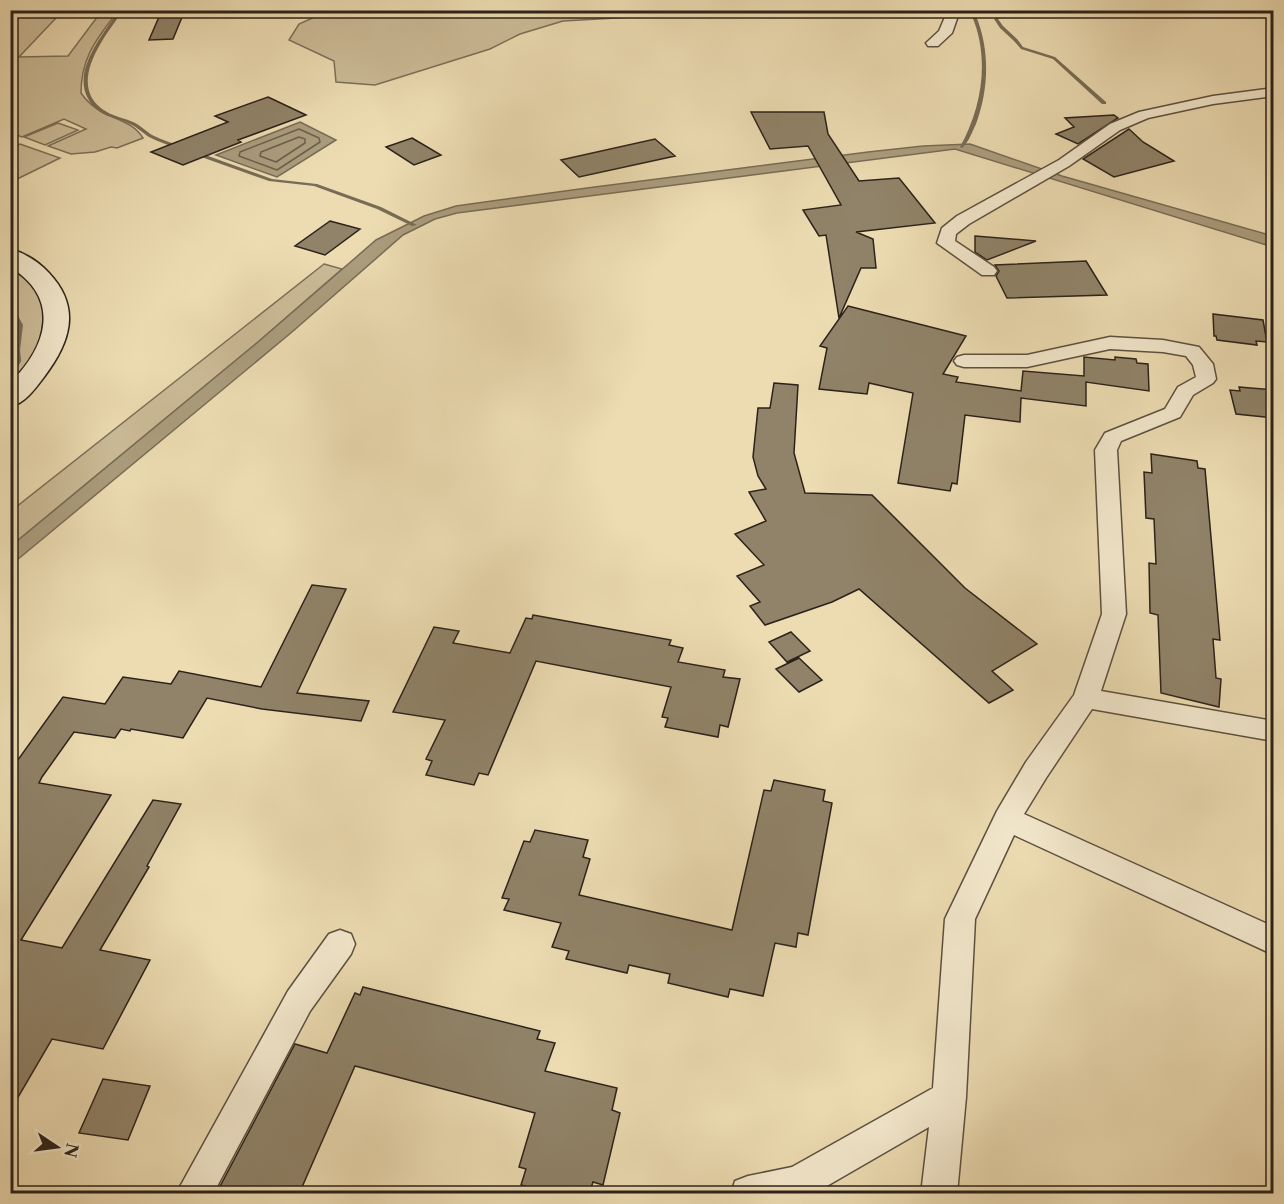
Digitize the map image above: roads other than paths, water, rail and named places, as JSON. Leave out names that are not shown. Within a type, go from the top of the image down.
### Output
[{"type":"street","points":[[933,43],[945,33],[954,10]]},
{"type":"street","points":[[988,271],[946,243],[948,232],[963,220],[1064,163],[1115,128],[1144,115],[1213,100],[1274,93]]},
{"type":"street","points":[[10,256],[45,280],[55,297],[59,314],[49,351],[39,369],[10,399]]},
{"type":"street","points":[[939,1194],[949,1097],[960,919],[1007,819],[1036,770],[1086,698],[1114,614],[1106,450],[1112,437],[1173,413],[1185,391],[1206,379],[1203,364],[1192,351],[1110,343],[1027,362],[964,361]]},
{"type":"street","points":[[1086,698],[1274,731]]},
{"type":"street","points":[[1007,819],[1274,942]]},
{"type":"street","points":[[193,1194],[299,1001],[340,944]]},
{"type":"street","points":[[748,1194],[797,1183],[949,1097]]},
{"type":"water","points":[[300,122],[336,140],[277,177],[216,155]]},
{"type":"water","points":[[970,144],[1062,176],[1273,236],[1273,247],[955,149],[457,213],[435,219],[403,235],[292,332],[11,565],[11,546],[258,342],[376,240],[424,216],[456,206],[587,188],[868,152]]},
{"type":"waterway","points":[[107,10],[116,15],[88,65],[86,90],[91,101],[105,113],[132,123],[154,138],[181,148]]},
{"type":"waterway","points":[[962,147],[976,118],[983,82],[983,47],[980,30],[974,16],[977,10]]},
{"type":"waterway","points":[[1017,10],[996,19],[1001,27],[1022,48],[1054,58],[1104,103]]},
{"type":"waterway","points":[[195,153],[271,180],[315,185],[379,208],[414,225]]},
{"type":"waterway","points":[[1274,155],[1269,163],[1274,166]]},
{"type":"waterway","points":[[10,307],[20,325],[18,361],[10,375]]}]
